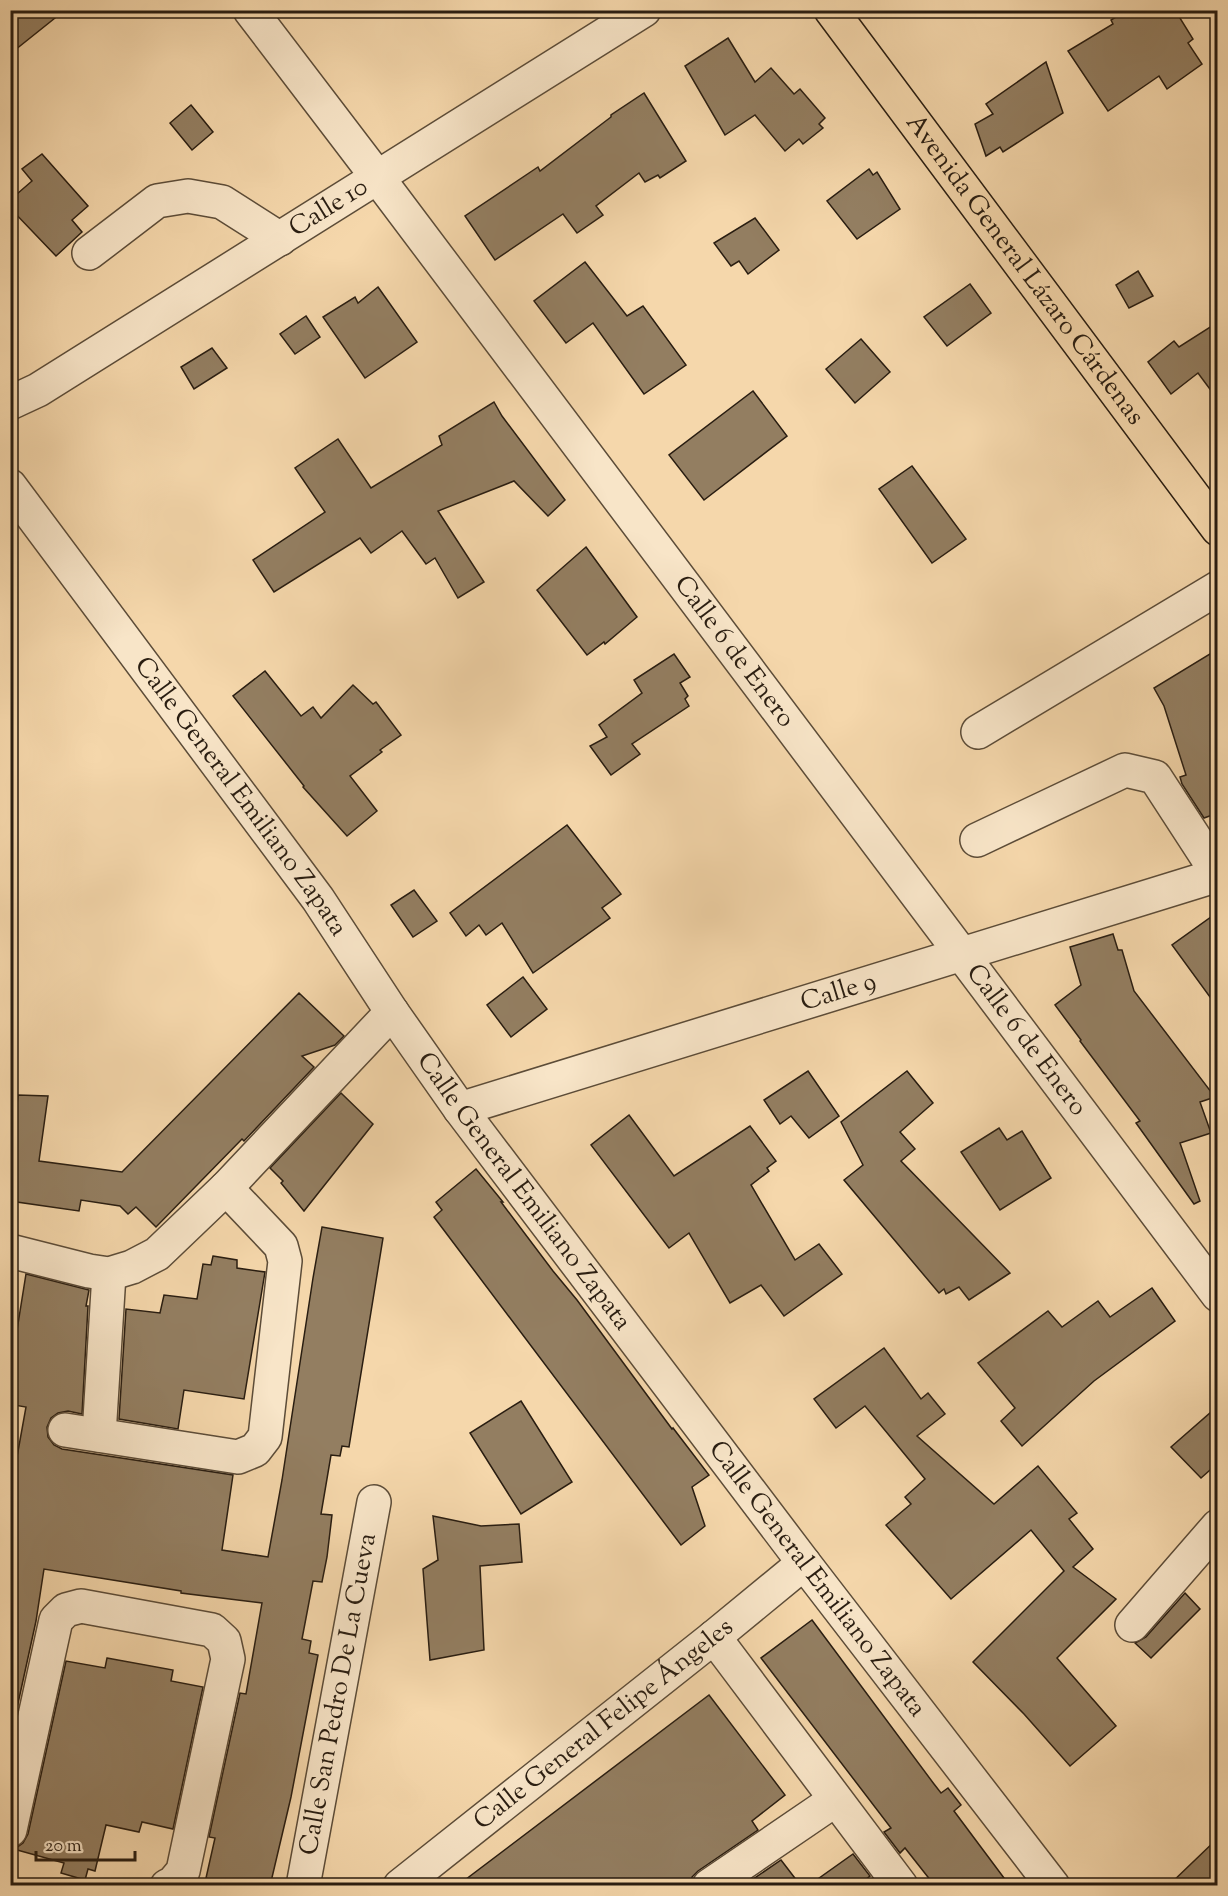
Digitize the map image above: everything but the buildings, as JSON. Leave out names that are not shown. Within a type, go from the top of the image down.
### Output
[{"type":"main road","name":"Avenida General Lázaro Cárdenas","points":[[831,10],[1218,529]]},
{"type":"street","name":"Calle 6 de Enero","points":[[250,10],[1218,1295]]},
{"type":"street","name":"Calle 10","points":[[10,403],[38,390],[644,10]]},
{"type":"street","points":[[89,253],[157,201],[188,196],[222,202],[280,239]]},
{"type":"street","name":"Calle General Emiliano Zapata","points":[[10,486],[318,899],[392,1012],[460,1109],[804,1563],[1053,1886]]},
{"type":"street","points":[[978,732],[1218,588]]},
{"type":"street","points":[[977,840],[1125,770],[1155,777],[1218,875]]},
{"type":"street","name":"Calle 9","points":[[460,1109],[1218,875]]},
{"type":"street","points":[[10,1251],[109,1274],[132,1268],[157,1254],[226,1188],[392,1012]]},
{"type":"street","points":[[65,1430],[238,1457],[255,1450],[265,1437],[285,1261],[281,1246],[226,1188]]},
{"type":"street","points":[[99,1435],[109,1274]]},
{"type":"street","name":"Calle San Pedro De La Cueva","points":[[303,1886],[374,1502]]},
{"type":"street","points":[[1132,1625],[1218,1526]]},
{"type":"street","name":"Calle General Felipe Ángeles","points":[[400,1886],[804,1563]]},
{"type":"street","points":[[10,1830],[56,1620],[66,1610],[81,1606],[212,1630],[224,1641],[228,1659],[183,1871],[173,1883],[167,1886]]},
{"type":"street","points":[[714,1637],[901,1886]]},
{"type":"street","points":[[709,1886],[835,1800]]}]
